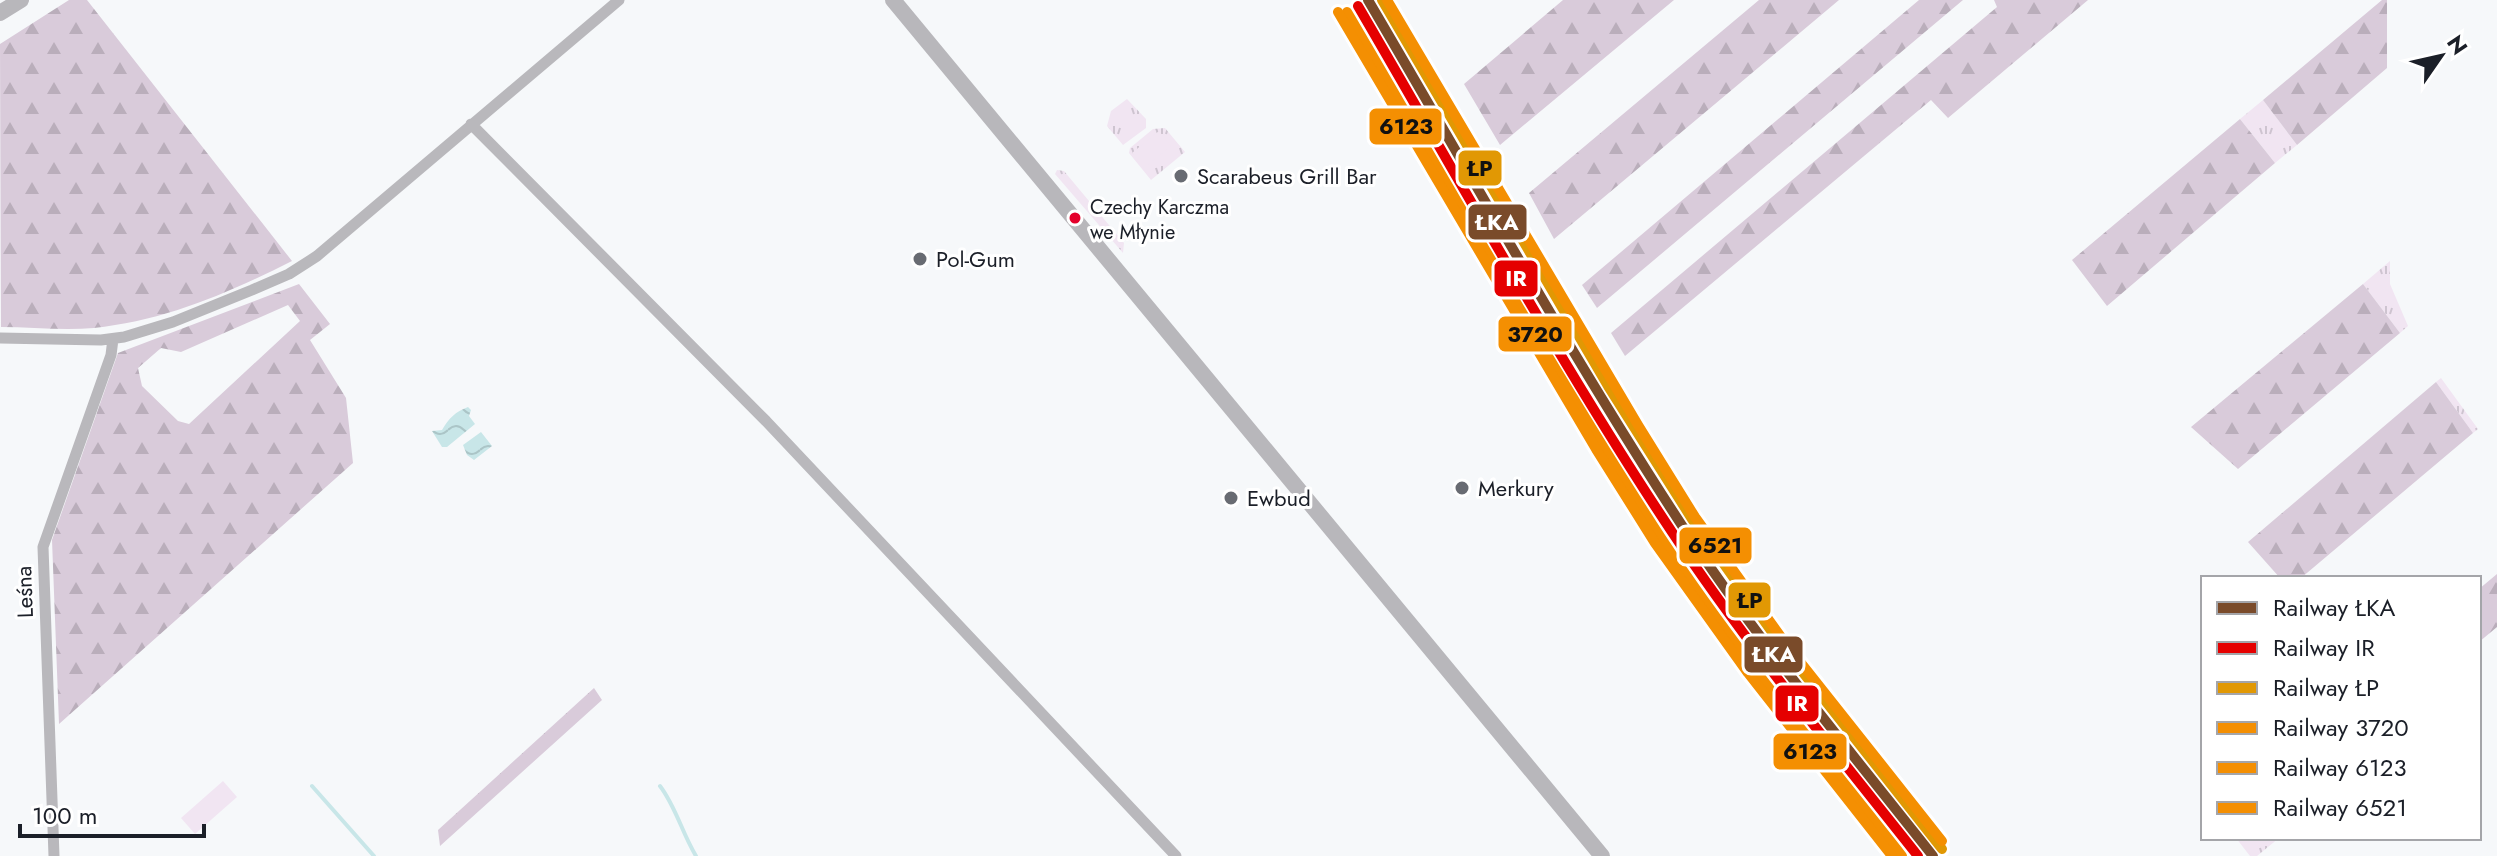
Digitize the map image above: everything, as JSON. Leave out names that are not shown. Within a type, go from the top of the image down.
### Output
[{"type":"main road","points":[[0,13],[21,0]]},
{"type":"main road","points":[[893,0],[1602,856]]},
{"type":"street","points":[[0,338],[113,339],[173,322],[289,274],[317,256],[619,0]]},
{"type":"street","points":[[471,124],[766,421],[1176,856]]},
{"type":"street","name":"Leśna","points":[[54,856],[43,547],[111,355],[113,339]]},
{"type":"green space","points":[[69,0],[87,0],[292,261],[196,304],[146,319],[82,329],[1,327],[0,44]]},
{"type":"green space","points":[[1563,0],[1674,0],[1500,145],[1464,84]]},
{"type":"green space","points":[[1759,0],[1839,0],[1554,239],[1529,193]]},
{"type":"green space","points":[[1919,0],[1963,0],[1597,308],[1582,285]]},
{"type":"green space","points":[[1994,0],[2088,0],[1948,118],[1931,100],[1625,356],[1611,333],[1997,7]]},
{"type":"green space","points":[[2382,0],[2387,0],[2387,68],[2297,145],[2263,100]]},
{"type":"green space","points":[[1127,99],[1146,119],[1146,128],[1123,145],[1107,126],[1111,111]]},
{"type":"green space","points":[[2263,100],[2297,145],[2275,163],[2240,119]]},
{"type":"green space","points":[[2240,119],[2275,163],[2107,306],[2072,260]]},
{"type":"green space","points":[[1165,128],[1185,152],[1151,180],[1129,153],[1130,148],[1153,129]]},
{"type":"green space","points":[[1159,131],[1171,146],[1144,168],[1132,153]]},
{"type":"green space","points":[[1057,170],[1064,171],[1124,243],[1123,253],[1055,174]]},
{"type":"green space","points":[[2390,261],[2390,284],[2408,326],[2400,333],[2363,284]]},
{"type":"green space","points":[[299,284],[330,324],[310,340],[346,398],[353,463],[59,724],[52,540],[118,353]],"holes":[[[288,305],[300,321],[189,424],[178,421],[142,386],[138,368],[161,348],[181,352]]]},
{"type":"green space","points":[[2363,284],[2400,333],[2238,469],[2191,427]]},
{"type":"green space","points":[[2441,378],[2478,429],[2473,433],[2436,382]]},
{"type":"green space","points":[[2436,382],[2473,433],[2303,576],[2278,576],[2248,542]]},
{"type":"green space","points":[[2497,574],[2497,627],[2481,640],[2481,587]]},
{"type":"green space","points":[[594,688],[602,700],[440,846],[438,830]]},
{"type":"green space","points":[[223,781],[237,797],[195,834],[181,818]]},
{"type":"green space","points":[[2238,840],[2277,840],[2257,856],[2250,856]]},
{"type":"water","points":[[468,407],[471,410],[469,416],[475,424],[447,447],[442,447],[432,431],[442,430],[453,416]]},
{"type":"water","points":[[481,432],[492,446],[474,460],[467,455],[463,445]]},
{"type":"waterway","points":[[312,786],[374,856]]},
{"type":"waterway","points":[[660,786],[696,856]]},
{"type":"rail line","name":"ŁKA","points":[[1368,0],[1560,330],[1681,524],[1771,651],[1933,856]]},
{"type":"rail line","name":"ŁP","points":[[1382,0],[1608,386],[1692,519],[1782,646],[1942,849]]},
{"type":"rail line","name":"6521","points":[[1387,0],[1695,517],[1786,644],[1942,841]]},
{"type":"rail line","name":"IR","points":[[1358,6],[1550,337],[1672,532],[1761,656],[1918,856]]},
{"type":"rail line","name":"6123","points":[[1338,12],[1596,449],[1655,543],[1748,673],[1892,856]]},
{"type":"rail line","name":"3720","points":[[1347,12],[1540,343],[1661,538],[1748,660],[1902,856]]},
{"type":"place","name":"Scarabeus Grill Bar","points":[[1181,176]]},
{"type":"place","name":"Czechy Karczma we Młynie","points":[[1075,218]]},
{"type":"place","name":"Pol-Gum","points":[[920,259]]},
{"type":"place","name":"Merkury","points":[[1462,488]]},
{"type":"place","name":"Ewbud","points":[[1231,498]]}]
